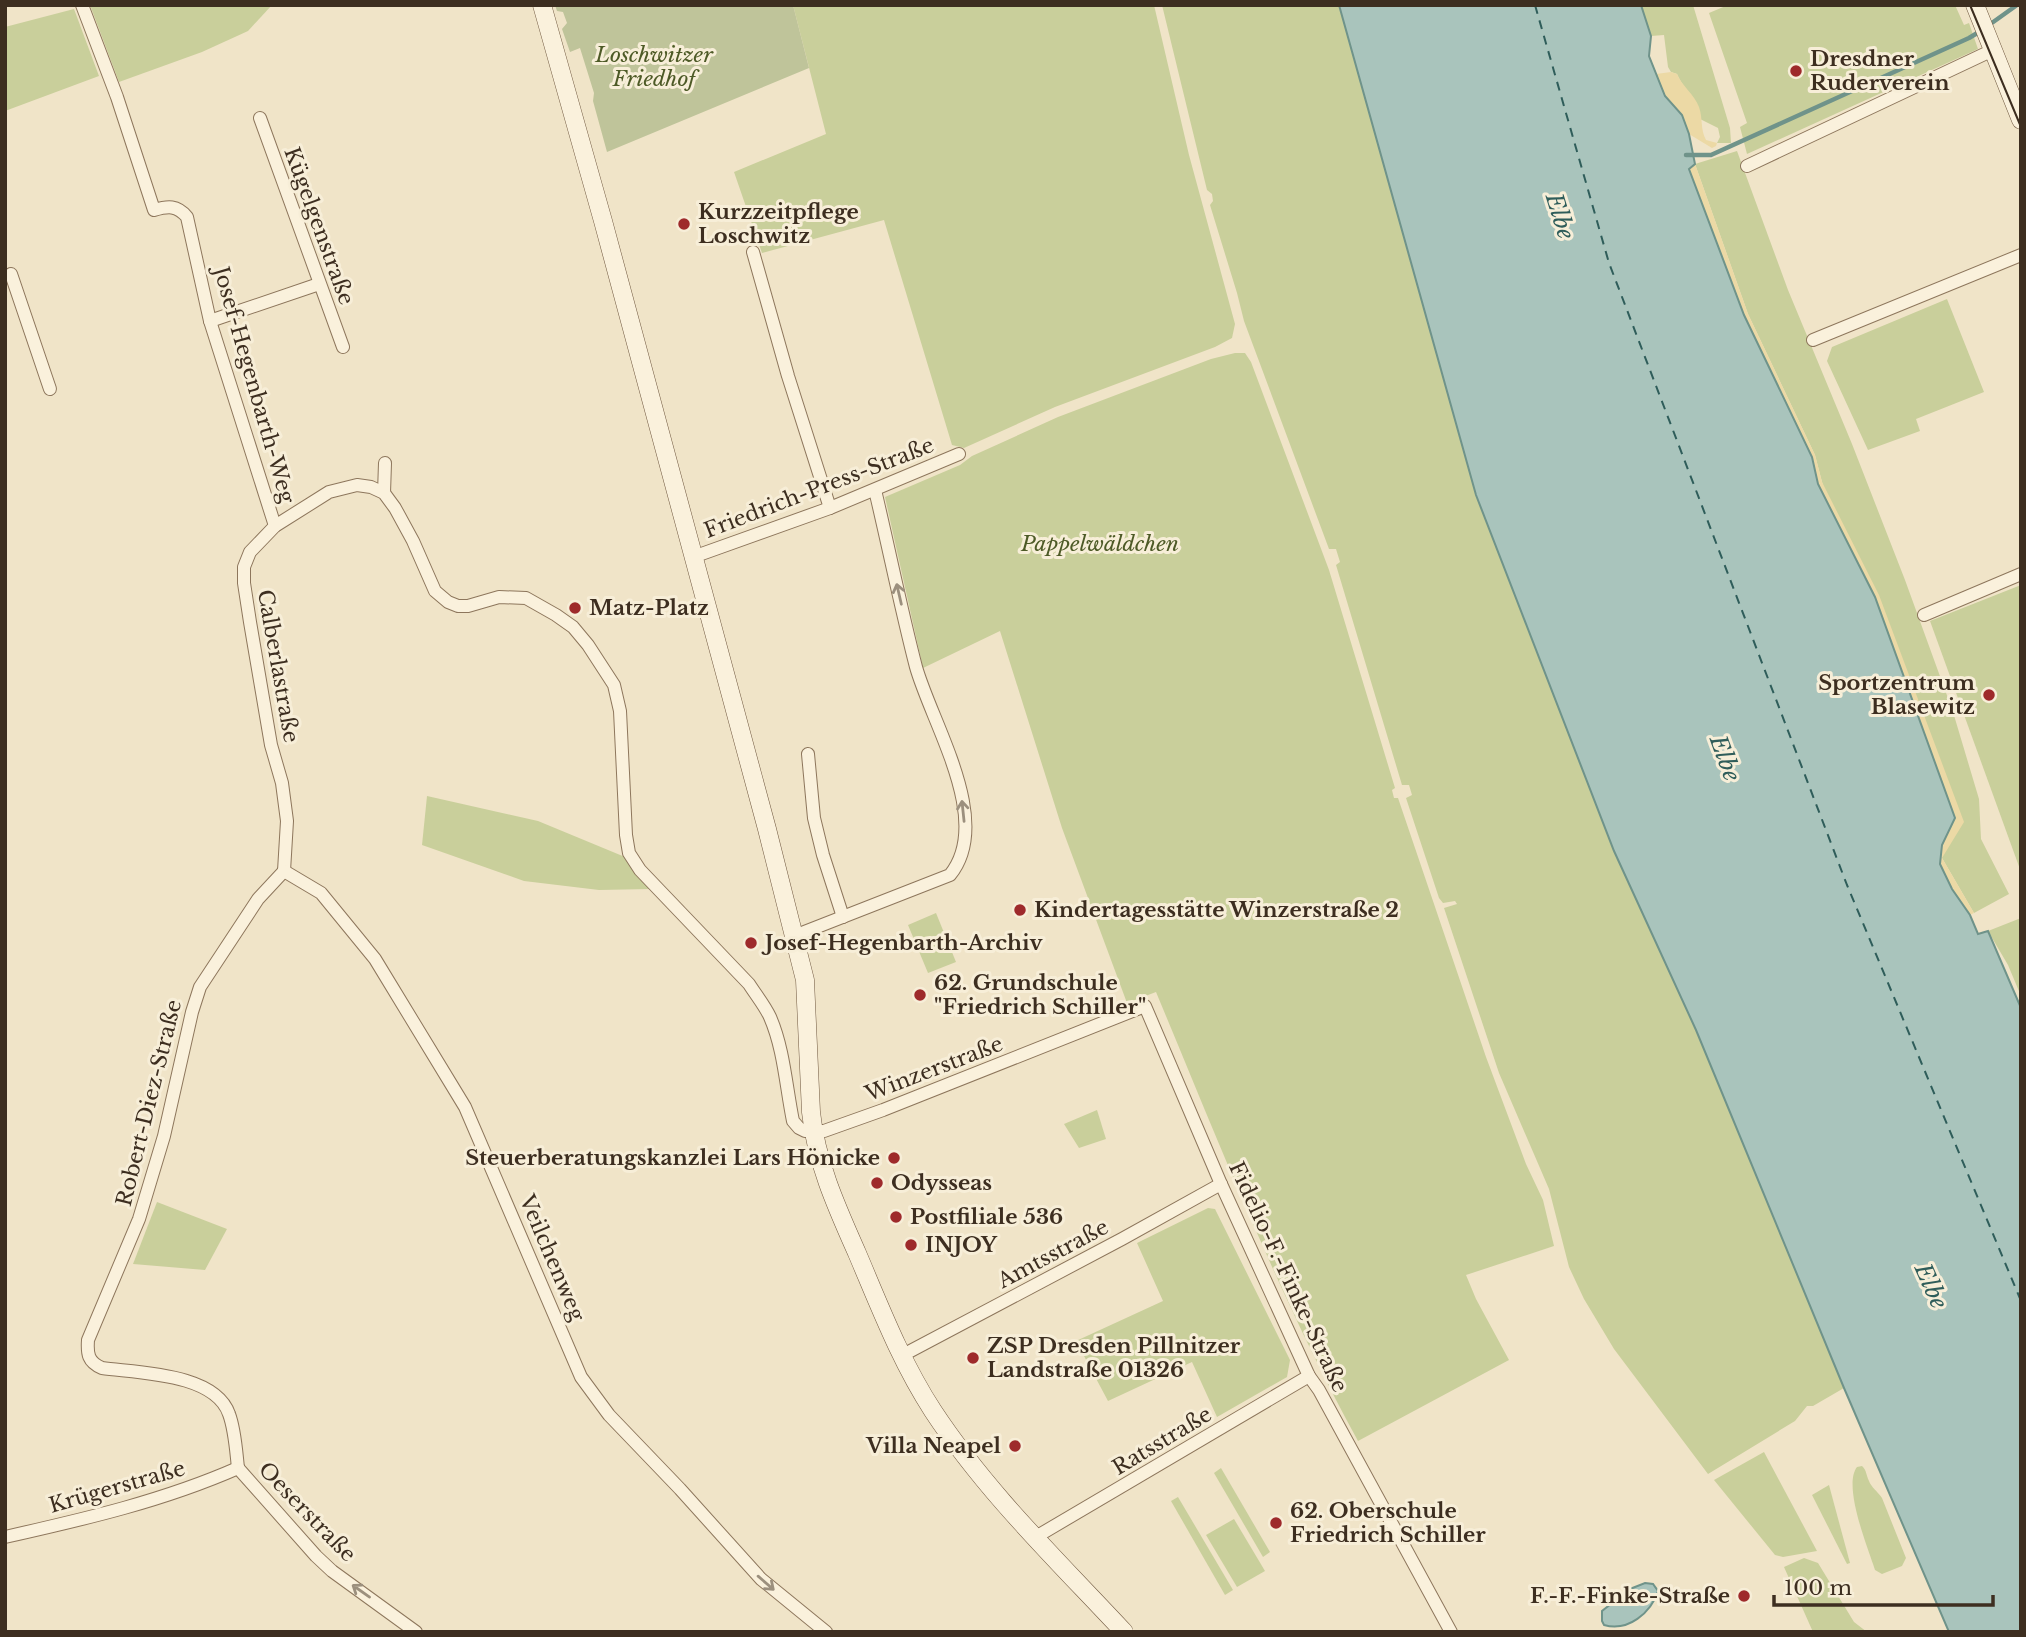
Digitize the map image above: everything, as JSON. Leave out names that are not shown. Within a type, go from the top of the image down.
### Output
[{"type":"main road","points":[[542,5],[596,194],[805,980],[813,1131],[822,1164],[901,1356],[932,1410],[968,1461],[1034,1538],[1124,1632]]},
{"type":"main road","points":[[1977,11],[2021,120]]},
{"type":"street","name":"Josef-Hegenbarth-Weg","points":[[82,5],[117,97],[154,211],[169,206],[187,217],[210,321],[275,526]]},
{"type":"street","points":[[1747,166],[1992,48]]},
{"type":"street","name":"Kügelgenstraße","points":[[260,118],[343,347]]},
{"type":"street","points":[[753,252],[788,376],[830,508]]},
{"type":"street","points":[[1813,340],[2021,255]]},
{"type":"street","points":[[11,274],[50,389]]},
{"type":"street","points":[[210,321],[319,284]]},
{"type":"street","name":"Friedrich-Press-Straße","points":[[693,557],[830,508],[959,454]]},
{"type":"street","points":[[385,463],[384,493],[413,541],[435,591],[457,606],[468,606],[499,597],[526,598],[573,627],[603,664],[614,685],[620,711],[629,853],[640,870],[757,996],[776,1035],[793,1121],[799,1128],[813,1131]]},
{"type":"street","name":"Calberlastraße","points":[[284,871],[288,832],[282,783],[271,745],[244,583],[244,567],[250,552],[275,526],[329,492],[357,485],[384,493]]},
{"type":"street","points":[[794,936],[950,875],[962,856],[965,837],[958,776],[917,670],[875,490]]},
{"type":"street","points":[[1924,615],[2021,575]]},
{"type":"street","points":[[808,754],[814,818],[843,917]]},
{"type":"street","name":"Robert-Diez-Straße","points":[[238,1468],[229,1414],[216,1395],[196,1383],[178,1378],[102,1368],[93,1364],[88,1355],[88,1340],[139,1219],[164,1136],[192,1012],[200,988],[258,899],[284,871]]},
{"type":"street","name":"Veilchenweg","points":[[284,871],[321,892],[375,959],[465,1107],[580,1377],[608,1415],[761,1579],[826,1632]]},
{"type":"street","name":"Winzerstraße","points":[[813,1131],[824,1131],[883,1110],[1145,1006]]},
{"type":"street","name":"Fidelio-F.-Finke-Straße","points":[[1145,1006],[1221,1184],[1309,1376],[1451,1632]]},
{"type":"street","name":"Amtsstraße","points":[[901,1356],[1221,1184]]},
{"type":"street","name":"Ratsstraße","points":[[1034,1538],[1309,1376]]},
{"type":"street","name":"Krügerstraße","points":[[5,1536],[113,1513],[179,1492],[238,1468]]},
{"type":"street","name":"Oeserstraße","points":[[238,1468],[332,1571],[416,1632]]},
{"type":"green space","points":[[90,5],[272,5],[248,31],[202,52],[119,82]]},
{"type":"green space","name":"Loschwitzer Friedhof","points":[[555,5],[793,5],[809,68],[607,152],[593,101],[594,93],[580,48],[570,52],[562,29],[567,23],[563,12],[557,11]]},
{"type":"green space","points":[[793,5],[1154,5],[1189,155],[1235,324],[1232,338],[1215,347],[1055,407],[964,448],[952,445],[884,220],[762,253],[734,172],[826,134]]},
{"type":"green space","points":[[1162,5],[1339,5],[1476,495],[1614,851],[1696,1030],[1844,1388],[1813,1406],[1807,1406],[1795,1421],[1708,1474],[1614,1349],[1584,1299],[1569,1267],[1549,1189],[1499,1073],[1444,908],[1457,904],[1455,901],[1443,903],[1439,898],[1406,798],[1412,795],[1409,785],[1402,785],[1336,565],[1340,562],[1336,549],[1329,549],[1244,321],[1210,205],[1213,201],[1212,194],[1207,190]]},
{"type":"green space","points":[[1641,5],[1693,5],[1730,128],[1731,143],[1717,143],[1720,137],[1718,128],[1700,119],[1694,101],[1677,74],[1671,72],[1668,67],[1664,35],[1651,36]]},
{"type":"green space","name":"Dresdner Ruderverein","points":[[1728,5],[1955,5],[1964,25],[1969,23],[1978,49],[1747,154],[1740,127],[1747,123],[1709,13]]},
{"type":"green space","points":[[74,9],[99,76],[5,111],[5,27]]},
{"type":"green space","points":[[1737,151],[1788,290],[1905,580],[1953,712],[1979,799],[1981,839],[2009,894],[1974,913],[1942,858],[1815,455],[1748,314],[1695,164]]},
{"type":"green space","points":[[1947,299],[1984,392],[1916,419],[1920,431],[1868,450],[1827,361],[1832,347]]},
{"type":"green space","name":"Pappelwäldchen","points":[[1245,353],[1251,362],[1329,570],[1395,788],[1392,790],[1394,798],[1398,798],[1486,1057],[1526,1164],[1543,1200],[1554,1246],[1466,1275],[1509,1360],[1358,1441],[1276,1275],[1156,992],[1127,1003],[1062,828],[1000,631],[923,668],[885,497],[960,465],[972,456],[1058,417],[1211,359]]},
{"type":"green space","name":"Sportzentrum Blasewitz","points":[[2021,585],[2021,872],[1930,621]]},
{"type":"green space","points":[[427,796],[538,821],[625,857],[651,889],[599,890],[524,881],[422,845]]},
{"type":"green space","points":[[936,913],[956,962],[928,973],[908,925]]},
{"type":"green space","points":[[2021,918],[2021,996],[2008,965],[1988,931]]},
{"type":"green space","points":[[1097,1110],[1106,1139],[1079,1148],[1064,1124]]},
{"type":"green space","points":[[157,1202],[227,1229],[205,1270],[133,1264]]},
{"type":"green space","points":[[1208,1208],[1215,1209],[1290,1360],[1287,1377],[1217,1417],[1192,1362],[1108,1401],[1076,1341],[1163,1301],[1137,1243]]},
{"type":"green space","points":[[1764,1452],[1817,1551],[1783,1557],[1775,1555],[1714,1480]]},
{"type":"green space","points":[[1862,1466],[1870,1483],[1882,1498],[1906,1558],[1902,1566],[1882,1574],[1875,1570],[1854,1500],[1853,1475],[1857,1467]]},
{"type":"green space","points":[[1221,1468],[1270,1552],[1263,1557],[1214,1473]]},
{"type":"green space","points":[[1829,1485],[1850,1563],[1847,1564],[1812,1495]]},
{"type":"green space","points":[[1178,1497],[1233,1590],[1225,1595],[1171,1501]]},
{"type":"green space","points":[[1234,1519],[1265,1571],[1237,1587],[1206,1535]]},
{"type":"green space","points":[[1804,1558],[1818,1563],[1854,1622],[1867,1632],[1813,1632],[1784,1567]]},
{"type":"sand","points":[[1656,74],[1677,74],[1697,102],[1704,136],[1706,140],[1717,143],[1716,146],[1712,148],[1689,134],[1682,115],[1665,96]]},
{"type":"sand","points":[[1695,164],[1748,314],[1815,455],[1822,482],[1879,595],[1964,822],[1942,858],[1974,913],[1970,915],[1950,886],[1940,862],[1942,845],[1955,818],[1818,484],[1812,457],[1744,315],[1689,168]]},
{"type":"water","name":"Elbe","points":[[1339,5],[1641,5],[1651,36],[1649,56],[1665,96],[1682,115],[1689,134],[1695,164],[1689,169],[1744,315],[1812,457],[1818,484],[1875,597],[1955,818],[1942,845],[1940,864],[1978,934],[1988,931],[2021,1008],[2021,1632],[1949,1632],[1844,1388],[1696,1030],[1614,851],[1476,495]]},
{"type":"water","points":[[1645,1583],[1653,1584],[1658,1591],[1650,1607],[1630,1623],[1622,1626],[1604,1625],[1602,1611],[1630,1589]]},
{"type":"waterway","points":[[1989,25],[2017,5]]},
{"type":"waterway","points":[[1686,155],[1711,155],[1979,32]]},
{"type":"ferry route","points":[[1535,5],[1609,263],[1847,885],[2021,1301]]},
{"type":"tram line","points":[[1970,5],[2021,127]]},
{"type":"place","name":"Dresdner Ruderverein","points":[[1796,71]]},
{"type":"place","name":"Kurzzeitpflege Loschwitz","points":[[684,224]]},
{"type":"place","name":"Matz-Platz","points":[[575,608]]},
{"type":"place","name":"Sportzentrum Blasewitz","points":[[1989,695]]},
{"type":"place","name":"Kindertagesstätte Winzerstraße 2","points":[[1020,910]]},
{"type":"place","name":"Josef-Hegenbarth-Archiv","points":[[751,943]]},
{"type":"place","name":"62. Grundschule \"Friedrich Schiller\"","points":[[920,995]]},
{"type":"place","name":"Steuerberatungskanzlei Lars Hönicke","points":[[894,1158]]},
{"type":"place","name":"Odysseas","points":[[877,1183]]},
{"type":"place","name":"Postfiliale 536","points":[[896,1217]]},
{"type":"place","name":"INJOY","points":[[911,1245]]},
{"type":"place","name":"ZSP Dresden Pillnitzer Landstraße 01326","points":[[973,1358]]},
{"type":"place","name":"Villa Neapel","points":[[1015,1446]]},
{"type":"place","name":"62. Oberschule Friedrich Schiller","points":[[1276,1523]]},
{"type":"place","name":"F.-F.-Finke-Straße","points":[[1744,1596]]}]
